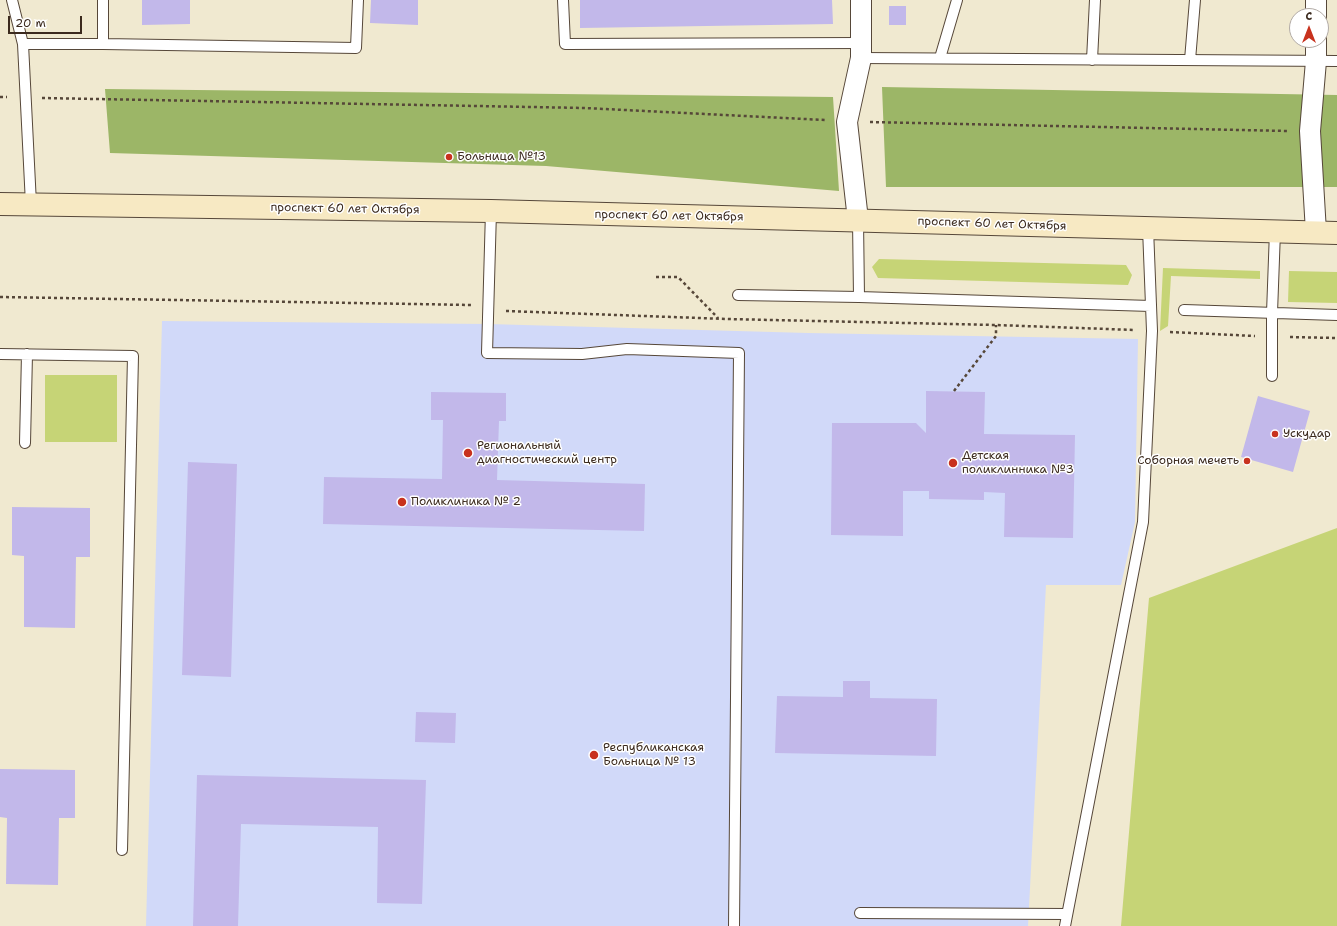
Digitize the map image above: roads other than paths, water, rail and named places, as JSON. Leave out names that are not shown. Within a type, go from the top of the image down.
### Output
[{"type":"main road","name":"проспект 60 лет Октября","points":[[0,204],[491,211],[1326,232]]},
{"type":"street","points":[[858,220],[847,122],[861,51],[861,0]]},
{"type":"street","points":[[1316,48],[1310,131],[1326,232]]},
{"type":"lane","points":[[12,0],[23,44],[31,204]]},
{"type":"lane","points":[[103,0],[103,44]]},
{"type":"lane","points":[[23,44],[356,48],[358,0]]},
{"type":"lane","points":[[564,0],[566,44],[861,51],[940,58],[1337,61]]},
{"type":"lane","points":[[940,58],[957,0]]},
{"type":"lane","points":[[1092,60],[1095,0]]},
{"type":"lane","points":[[1190,60],[1195,0]]},
{"type":"lane","points":[[491,211],[487,353],[582,354],[627,349],[739,353],[734,926]]},
{"type":"lane","points":[[858,220],[859,297]]},
{"type":"lane","points":[[1065,926],[1143,522],[1152,331],[1148,228]]},
{"type":"lane","points":[[1272,376],[1272,313],[1275,231]]},
{"type":"lane","points":[[738,295],[859,297],[1152,306]]},
{"type":"lane","points":[[1184,310],[1337,315]]},
{"type":"lane","points":[[0,354],[133,356],[122,850]]},
{"type":"lane","points":[[25,443],[27,354]]},
{"type":"lane","points":[[860,913],[1067,914]]},
{"type":"place","name":"Больница №13","points":[[449,157]]},
{"type":"place","name":"Ускудар","points":[[1275,434]]},
{"type":"place","name":"Региональный диагностический центр","points":[[468,453]]},
{"type":"place","name":"Соборная мечеть","points":[[1247,461]]},
{"type":"place","name":"Детская поликлинника №3","points":[[953,463]]},
{"type":"place","name":"Поликлиника № 2","points":[[402,502]]},
{"type":"place","name":"Республиканская Больница № 13","points":[[594,755]]}]
